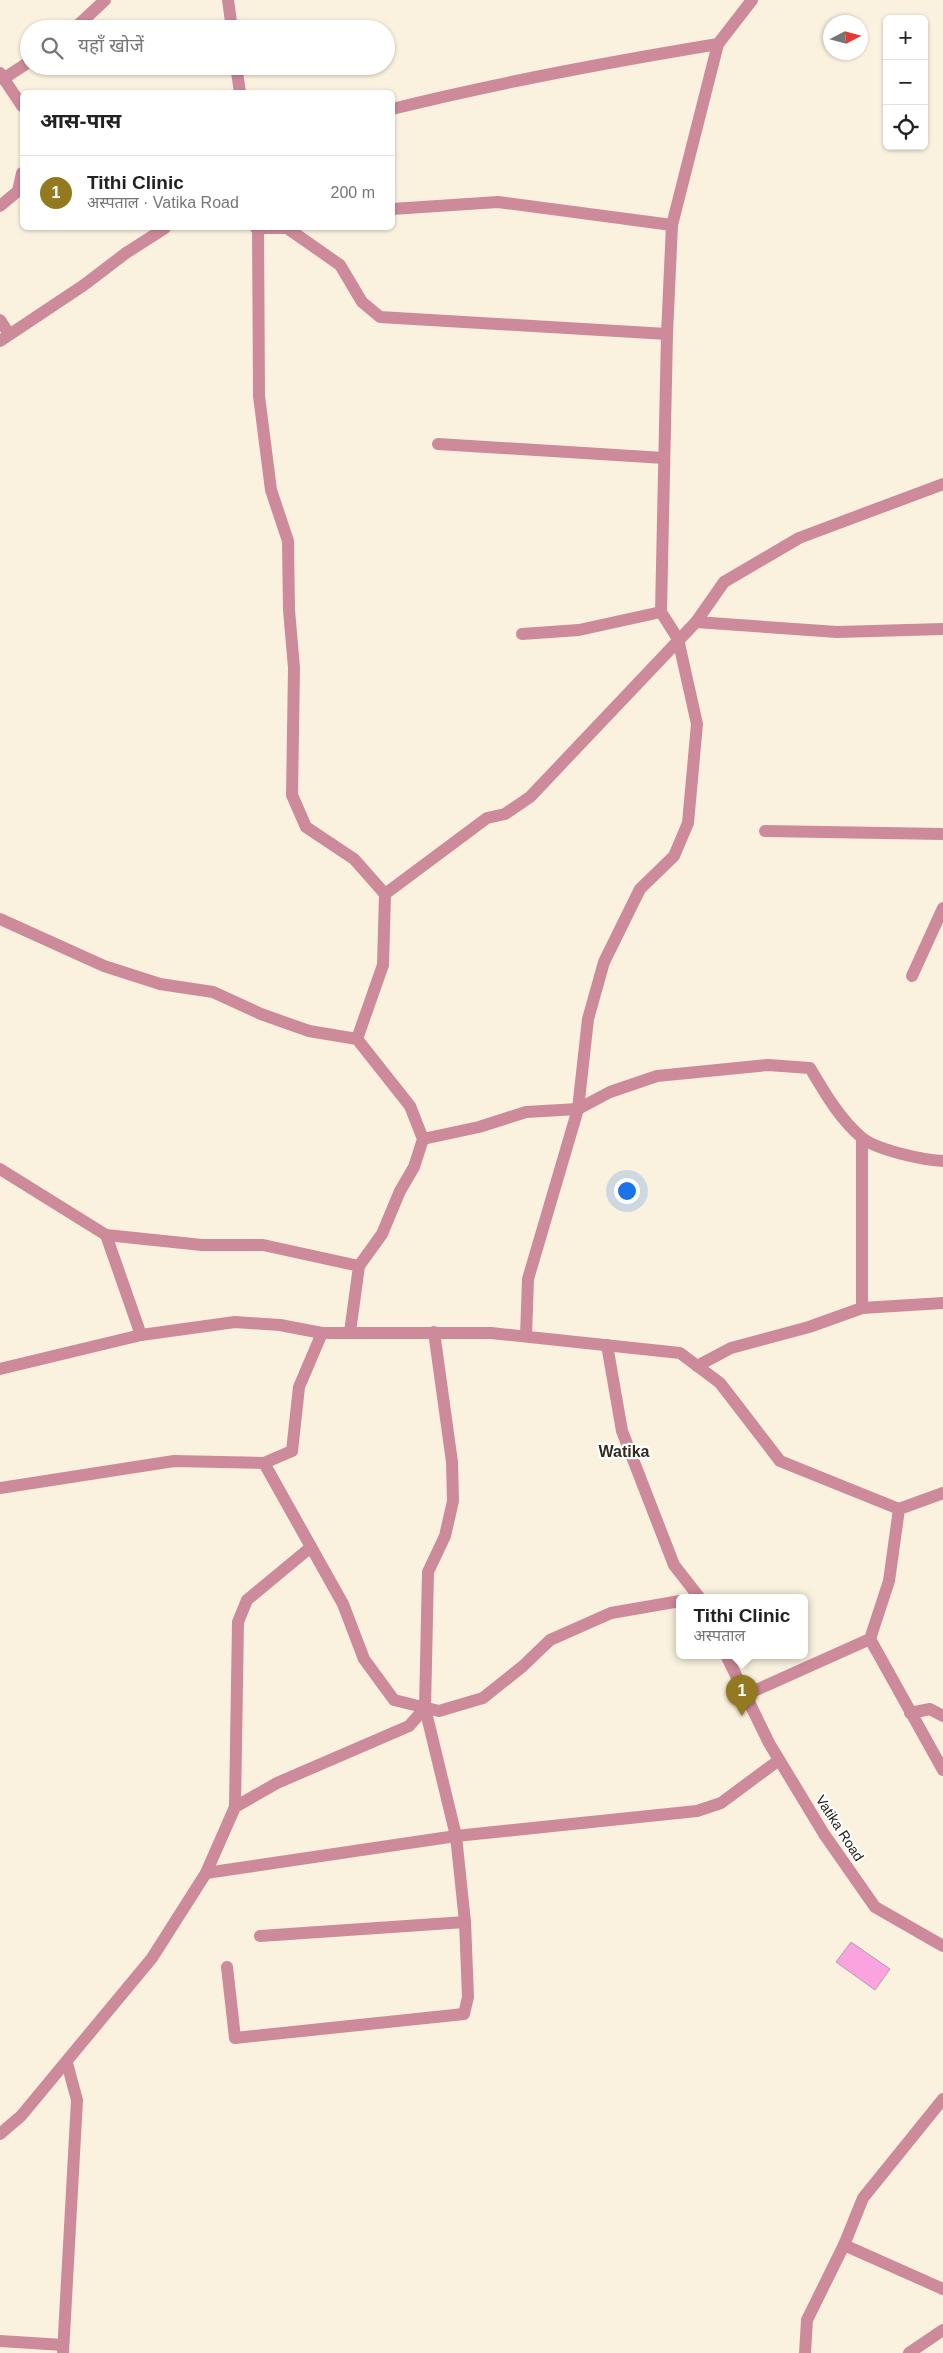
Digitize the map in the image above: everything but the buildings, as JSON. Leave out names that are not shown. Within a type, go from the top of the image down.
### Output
[{"type":"street","points":[[84,20],[105,0]]},
{"type":"street","points":[[228,0],[231,20]]},
{"type":"street","points":[[526,1336],[528,1278],[578,1109],[588,1019],[604,962],[640,889],[674,856],[688,823],[697,724],[678,639],[661,612],[667,334],[672,225],[718,44],[752,0]]},
{"type":"street","points":[[395,108],[466,90],[630,58],[718,44]]},
{"type":"street","points":[[20,67],[2,76],[20,103]]},
{"type":"street","points":[[237,75],[240,90]]},
{"type":"street","points":[[0,206],[18,191],[20,182]]},
{"type":"street","points":[[395,209],[498,202],[672,225]]},
{"type":"street","points":[[0,320],[5,337],[84,285],[126,253],[161,230]]},
{"type":"street","points":[[257,230],[259,396],[271,490],[288,541],[289,610],[294,668],[292,795],[306,827],[354,859],[385,894],[384,965],[356,1039]]},
{"type":"street","points":[[291,230],[340,265],[362,302],[380,316],[667,334]]},
{"type":"street","points":[[438,444],[664,458]]},
{"type":"street","points":[[385,894],[487,818],[505,814],[530,797],[696,622],[724,582],[799,538],[943,484]]},
{"type":"street","points":[[522,634],[579,630],[661,612]]},
{"type":"street","points":[[696,622],[837,632],[943,629]]},
{"type":"street","points":[[765,831],[943,834]]},
{"type":"street","points":[[912,976],[943,908]]},
{"type":"street","points":[[0,919],[104,966],[160,984],[213,992],[261,1014],[309,1031],[356,1039],[410,1106],[423,1139],[414,1166],[400,1191],[382,1234],[359,1266],[350,1332]]},
{"type":"street","points":[[423,1139],[479,1127],[526,1112],[578,1109],[610,1092],[657,1076],[768,1065],[810,1068],[835,1110],[862,1139],[888,1149],[943,1161]]},
{"type":"street","points":[[862,1139],[862,1308]]},
{"type":"street","points":[[0,1169],[106,1235],[202,1245],[263,1244],[359,1266]]},
{"type":"street","points":[[106,1235],[141,1335]]},
{"type":"street","points":[[697,1366],[731,1348],[809,1327],[862,1308],[943,1303]]},
{"type":"street","points":[[0,1369],[141,1335],[235,1322],[280,1325],[322,1333],[491,1333],[680,1353],[720,1383],[780,1461],[899,1510],[943,1493]]},
{"type":"street","points":[[227,1967],[235,2038],[464,2014],[468,1997],[465,1922],[456,1836],[425,1708],[428,1572],[445,1536],[453,1501],[452,1462],[434,1332]]},
{"type":"street","points":[[0,1488],[174,1461],[264,1463],[292,1451],[299,1387],[322,1333]]},
{"type":"street","points":[[607,1345],[622,1431],[674,1565],[697,1594]]},
{"type":"street","points":[[264,1463],[343,1604],[364,1660],[394,1700],[439,1712],[483,1698],[523,1666],[550,1640],[611,1613],[676,1602]]},
{"type":"street","points":[[899,1510],[889,1581],[870,1638],[943,1770]]},
{"type":"street","points":[[0,2134],[22,2116],[152,1958],[206,1873],[235,1807],[238,1622],[247,1600],[311,1547]]},
{"type":"street","points":[[746,1695],[870,1638]]},
{"type":"street","name":"Vatika Road","points":[[728,1659],[779,1760],[824,1834],[876,1907],[943,1946]]},
{"type":"street","points":[[235,1807],[277,1783],[408,1726],[425,1708]]},
{"type":"street","points":[[910,1713],[930,1710],[943,1716]]},
{"type":"street","points":[[206,1873],[456,1836],[697,1811],[721,1803],[779,1760]]},
{"type":"street","points":[[260,1936],[465,1922]]},
{"type":"street","points":[[0,2341],[63,2349],[77,2100],[67,2063]]},
{"type":"street","points":[[805,2353],[807,2320],[844,2245],[862,2198],[943,2099]]},
{"type":"street","points":[[844,2245],[943,2289]]},
{"type":"street","points":[[909,2353],[943,2330]]},
{"type":"place","name":"Tithi Clinic","points":[[742,1716]]},
{"type":"district","name":"Watika","points":[[624,1451]]}]
